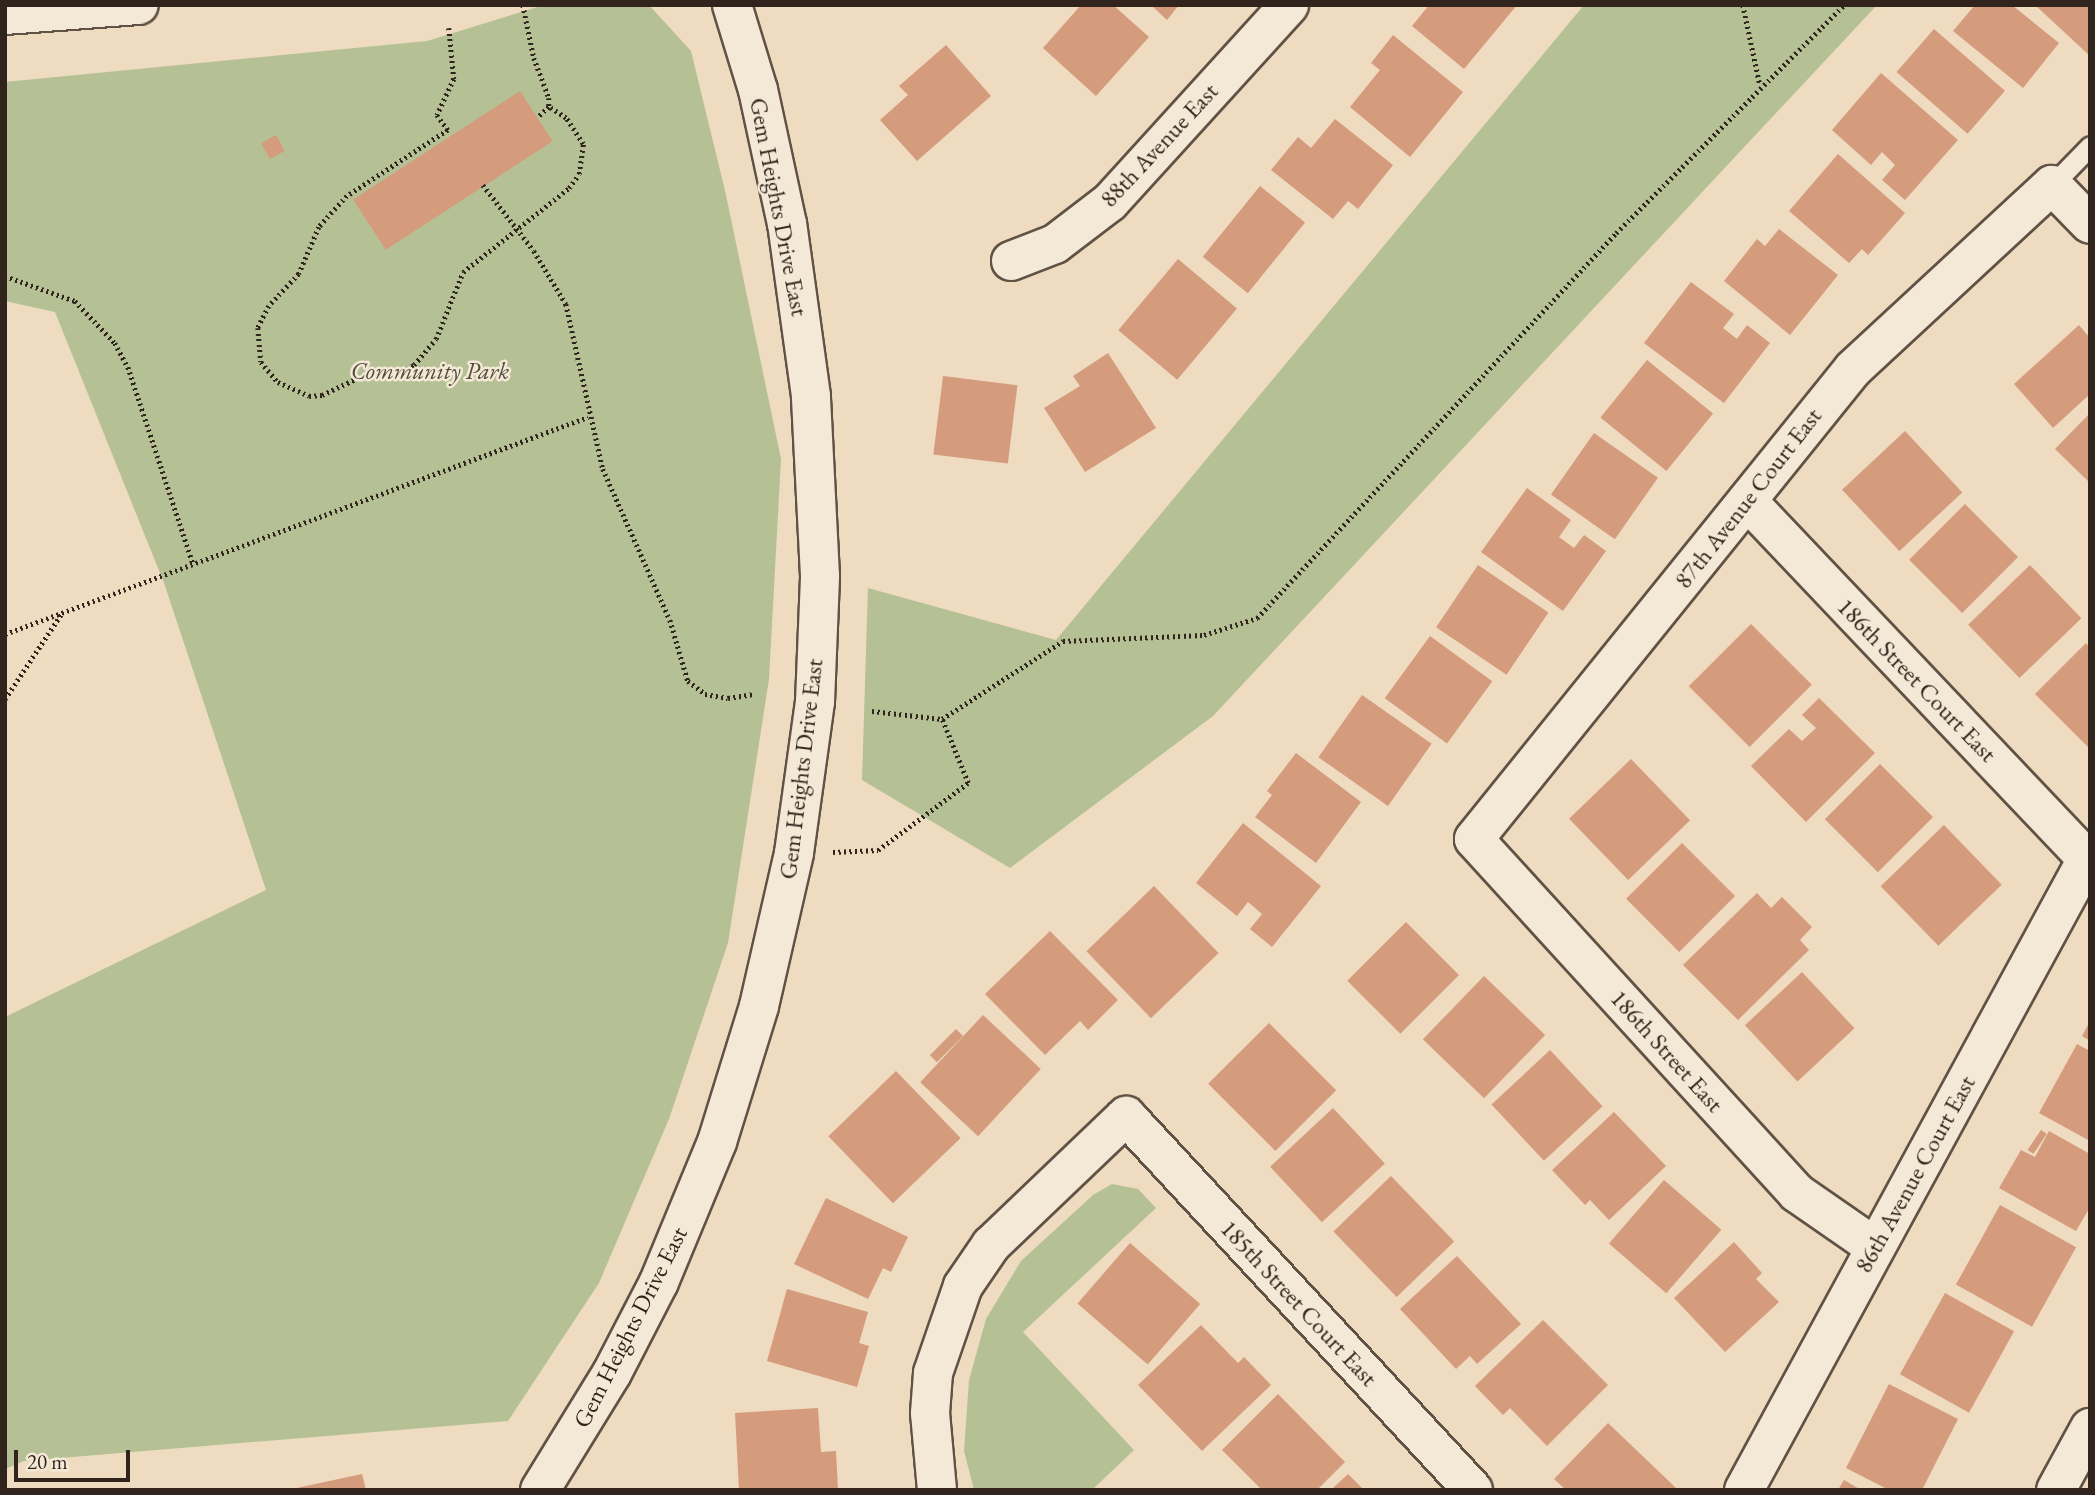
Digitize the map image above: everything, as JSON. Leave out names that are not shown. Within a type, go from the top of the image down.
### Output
[{"type":"street","points":[[5,15],[139,5]]},
{"type":"street","name":"Gem Heights Drive East","points":[[540,1490],[612,1373],[659,1282],[717,1142],[759,1006],[794,853],[815,702],[820,576],[811,396],[787,224],[758,90],[732,5]]},
{"type":"street","name":"88th Avenue East","points":[[1011,261],[1055,244],[1110,201],[1289,5]]},
{"type":"street","points":[[2052,185],[2090,224]]},
{"type":"street","name":"87th Avenue Court East","points":[[1474,839],[1853,369],[2052,185]]},
{"type":"street","name":"186th Street Court East","points":[[1747,501],[2087,859]]},
{"type":"street","name":"186th Street East","points":[[1474,839],[1797,1193],[1875,1247]]},
{"type":"street","name":"86th Avenue Court East","points":[[1744,1490],[2087,859]]},
{"type":"street","name":"185th Street Court East","points":[[937,1490],[930,1413],[933,1373],[963,1286],[991,1245],[1126,1116],[1473,1490]]},
{"type":"street","points":[[2056,1490],[2090,1428]]},
{"type":"lane","points":[[2052,185],[2090,146]]},
{"type":"path","points":[[449,27],[454,79],[437,115],[448,130],[347,195],[328,215],[294,282],[262,317],[257,338],[261,362],[278,382],[309,396],[333,392],[366,374],[402,372],[436,339],[463,272],[569,188],[583,161],[583,144],[575,128],[550,107],[523,5]]},
{"type":"path","points":[[1743,5],[1760,86]]},
{"type":"path","points":[[872,711],[942,719],[1063,641],[1204,635],[1257,618],[1760,86],[1844,5]]},
{"type":"path","points":[[537,118],[550,107]]},
{"type":"path","points":[[483,186],[517,230],[566,304],[588,417],[603,469],[670,620],[688,681],[705,694],[728,698],[754,694]]},
{"type":"path","points":[[5,276],[75,301],[116,343],[128,367],[193,563]]},
{"type":"path","points":[[5,634],[588,417]]},
{"type":"path","points":[[5,699],[62,612]]},
{"type":"path","points":[[794,853],[878,850],[968,783],[942,719]]},
{"type":"green space","name":"Community Park","points":[[544,5],[649,5],[691,51],[726,195],[781,459],[769,679],[728,943],[669,1119],[599,1283],[508,1421],[24,1461],[5,1469],[5,1017],[266,890],[164,583],[55,312],[5,301],[5,82],[427,41]]},
{"type":"green space","points":[[1584,5],[1877,5],[1213,716],[1010,868],[862,780],[868,588],[1056,640]]},
{"type":"green space","points":[[1112,1184],[1138,1189],[1156,1208],[1023,1332],[1134,1450],[1092,1490],[974,1490],[964,1451],[969,1380],[986,1319],[1021,1261],[1093,1195]]},
{"type":"building","points":[[1081,5],[1113,5],[1149,37],[1096,96],[1043,48]]},
{"type":"building","points":[[1151,5],[1179,5],[1167,20]]},
{"type":"building","points":[[1429,5],[1517,5],[1464,69],[1412,26]]},
{"type":"building","points":[[1975,5],[2012,5],[2059,43],[2023,88],[1953,31]]},
{"type":"building","points":[[2035,5],[2090,5],[2090,56]]},
{"type":"building","points":[[1934,29],[2005,91],[1968,134],[1897,72]]},
{"type":"building","points":[[1393,35],[1463,92],[1410,157],[1350,107],[1380,70],[1371,63]]},
{"type":"building","points":[[946,45],[991,96],[917,161],[880,120],[908,95],[899,86]]},
{"type":"building","points":[[1881,73],[1958,140],[1905,200],[1882,180],[1895,165],[1882,152],[1871,165],[1832,130]]},
{"type":"building","points":[[520,91],[553,141],[386,250],[353,199]]},
{"type":"building","points":[[1335,119],[1393,165],[1358,209],[1348,201],[1333,219],[1271,170],[1298,137],[1311,148]]},
{"type":"building","points":[[276,135],[285,151],[270,159],[261,143]]},
{"type":"building","points":[[1838,154],[1905,213],[1868,255],[1862,249],[1849,263],[1789,211]]},
{"type":"building","points":[[1260,186],[1305,223],[1248,293],[1203,257]]},
{"type":"building","points":[[1779,229],[1838,275],[1790,335],[1724,281],[1757,239],[1765,246]]},
{"type":"building","points":[[1178,259],[1237,308],[1177,380],[1118,330]]},
{"type":"building","points":[[1691,282],[1734,314],[1723,328],[1737,339],[1747,325],[1770,343],[1724,403],[1644,343]]},
{"type":"building","points":[[2079,325],[2090,338],[2090,394],[2053,428],[2014,384]]},
{"type":"building","points":[[1108,353],[1156,428],[1085,472],[1044,408],[1080,386],[1073,376]]},
{"type":"building","points":[[1647,360],[1713,413],[1666,471],[1600,418]]},
{"type":"building","points":[[943,376],[1017,385],[1008,464],[933,454]]},
{"type":"building","points":[[2090,413],[2090,483],[2055,449]]},
{"type":"building","points":[[1905,431],[1962,492],[1899,551],[1842,490]]},
{"type":"building","points":[[1594,433],[1658,478],[1615,539],[1551,494]]},
{"type":"building","points":[[1527,488],[1571,520],[1559,537],[1574,548],[1584,535],[1606,551],[1563,611],[1481,552]]},
{"type":"building","points":[[1965,504],[2018,557],[1962,613],[1909,560]]},
{"type":"building","points":[[1478,565],[1548,613],[1507,675],[1436,627]]},
{"type":"building","points":[[2030,565],[2081,618],[2020,678],[1968,625]]},
{"type":"building","points":[[1751,624],[1812,685],[1750,747],[1689,686]]},
{"type":"building","points":[[1430,636],[1492,681],[1447,744],[1385,698]]},
{"type":"building","points":[[2086,643],[2090,648],[2090,749],[2035,694]]},
{"type":"building","points":[[1362,695],[1432,744],[1388,806],[1318,757]]},
{"type":"building","points":[[1819,698],[1875,753],[1806,822],[1751,766],[1789,729],[1802,741],[1816,728],[1802,715]]},
{"type":"building","points":[[1296,753],[1361,802],[1316,863],[1255,817],[1272,795],[1267,791]]},
{"type":"building","points":[[1631,759],[1690,820],[1628,880],[1569,819]]},
{"type":"building","points":[[1880,764],[1933,817],[1878,872],[1825,819]]},
{"type":"building","points":[[1243,823],[1321,886],[1272,947],[1250,929],[1262,914],[1248,902],[1237,916],[1196,883]]},
{"type":"building","points":[[1944,825],[2002,885],[1938,946],[1881,886]]},
{"type":"building","points":[[1682,843],[1735,896],[1679,952],[1626,899]]},
{"type":"building","points":[[1154,886],[1219,953],[1151,1018],[1086,951]]},
{"type":"building","points":[[1757,893],[1771,908],[1782,897],[1812,927],[1800,940],[1809,950],[1738,1020],[1683,965]]},
{"type":"building","points":[[1406,922],[1459,975],[1400,1034],[1347,981]]},
{"type":"building","points":[[1050,931],[1118,1000],[1088,1030],[1080,1021],[1045,1055],[985,994]]},
{"type":"building","points":[[1802,972],[1855,1028],[1797,1082],[1745,1025]]},
{"type":"building","points":[[1484,976],[1545,1035],[1484,1098],[1423,1039]]},
{"type":"building","points":[[983,1015],[1041,1069],[978,1136],[920,1082]]},
{"type":"building","points":[[2090,1021],[2090,1041],[2082,1036]]},
{"type":"building","points":[[1269,1023],[1336,1090],[1275,1151],[1208,1084]]},
{"type":"building","points":[[956,1029],[963,1036],[937,1062],[930,1055]]},
{"type":"building","points":[[2077,1044],[2090,1051],[2090,1141],[2039,1113]]},
{"type":"building","points":[[1550,1050],[1603,1106],[1544,1161],[1491,1105]]},
{"type":"building","points":[[896,1071],[961,1138],[893,1203],[828,1136]]},
{"type":"building","points":[[1333,1108],[1385,1164],[1322,1222],[1270,1167]]},
{"type":"building","points":[[1614,1112],[1666,1166],[1609,1220],[1590,1200],[1585,1205],[1552,1170]]},
{"type":"building","points":[[2041,1130],[2047,1134],[2033,1154],[2028,1150]]},
{"type":"building","points":[[2049,1131],[2090,1154],[2090,1207],[2076,1231],[1999,1188],[2021,1150],[2035,1157]]},
{"type":"building","points":[[1391,1176],[1454,1241],[1397,1297],[1333,1232]]},
{"type":"building","points":[[1664,1180],[1721,1230],[1666,1293],[1609,1243]]},
{"type":"building","points":[[826,1198],[908,1237],[891,1272],[883,1268],[868,1299],[794,1264]]},
{"type":"building","points":[[2000,1205],[2076,1247],[2032,1327],[1956,1285]]},
{"type":"building","points":[[1734,1242],[1762,1273],[1756,1279],[1779,1302],[1725,1352],[1674,1298]]},
{"type":"building","points":[[1130,1243],[1200,1304],[1148,1364],[1078,1303]]},
{"type":"building","points":[[1457,1256],[1521,1324],[1477,1364],[1470,1356],[1456,1369],[1400,1309]]},
{"type":"building","points":[[787,1289],[868,1312],[859,1343],[869,1346],[857,1387],[767,1361]]},
{"type":"building","points":[[1945,1293],[2014,1331],[1969,1413],[1900,1374]]},
{"type":"building","points":[[1543,1320],[1608,1385],[1547,1446],[1510,1408],[1503,1415],[1475,1386]]},
{"type":"building","points":[[1201,1325],[1238,1363],[1244,1357],[1271,1385],[1202,1451],[1138,1385]]},
{"type":"building","points":[[1889,1384],[1958,1419],[1922,1490],[1889,1490],[1846,1468]]},
{"type":"building","points":[[1278,1394],[1345,1462],[1317,1490],[1262,1490],[1222,1450]]},
{"type":"building","points":[[818,1408],[821,1452],[836,1451],[838,1490],[739,1490],[735,1413]]},
{"type":"building","points":[[1608,1423],[1676,1488],[1675,1490],[1566,1490],[1554,1479]]},
{"type":"building","points":[[362,1474],[366,1490],[292,1490],[292,1489]]},
{"type":"building","points":[[1348,1474],[1364,1490],[1331,1490]]},
{"type":"building","points":[[1844,1480],[1861,1490],[1838,1490]]}]
